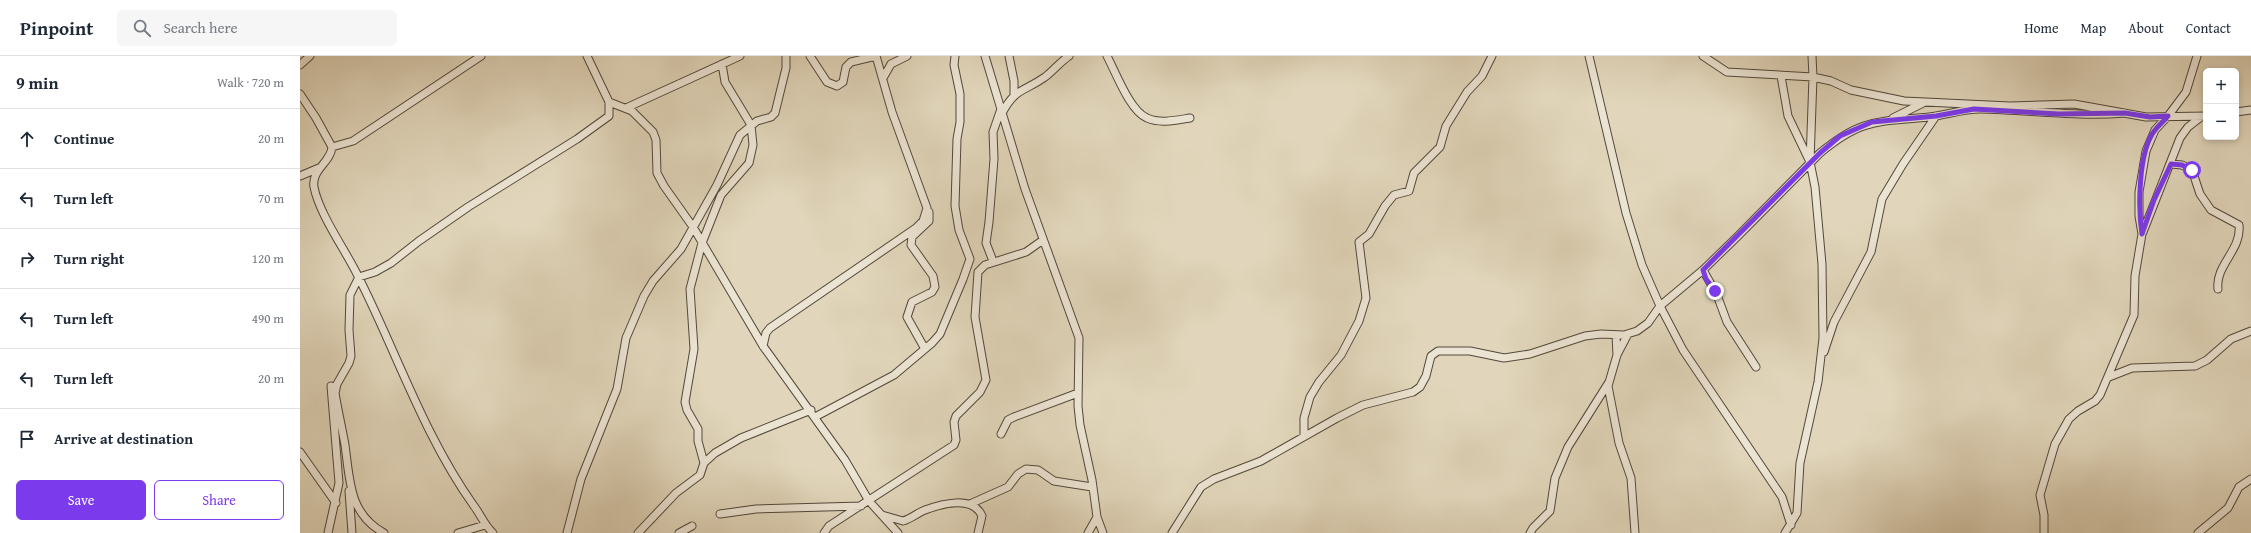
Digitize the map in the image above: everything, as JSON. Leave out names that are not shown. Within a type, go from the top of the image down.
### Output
[{"type":"street","points":[[300,65],[310,56]]},
{"type":"street","points":[[332,147],[353,141],[481,56]]},
{"type":"street","points":[[384,533],[371,526],[358,507],[352,493],[335,389],[351,356],[349,330],[350,295],[359,277],[375,272],[391,263],[419,241],[468,207],[577,139],[609,116],[609,102],[587,56]]},
{"type":"street","points":[[626,108],[740,56]]},
{"type":"street","points":[[567,533],[580,479],[617,389],[626,338],[653,281],[681,249],[717,185],[736,141],[751,125],[760,119],[772,116],[775,113],[786,68],[786,56]]},
{"type":"street","points":[[810,56],[827,82],[837,86],[843,82],[846,67],[851,62],[876,56],[884,78],[892,112],[930,219],[912,237],[911,245],[932,276],[935,287],[932,292],[912,302],[907,317],[925,349]]},
{"type":"street","points":[[884,78],[891,64],[907,56]]},
{"type":"street","points":[[638,533],[672,497],[700,475],[704,463],[715,453],[741,438],[813,414],[894,376],[940,334],[970,259],[959,230],[955,206],[960,108],[955,56]]},
{"type":"street","points":[[985,56],[1043,240],[1079,338],[1078,394],[1080,425],[1092,480],[1097,518],[1103,533]]},
{"type":"street","points":[[1009,56],[1014,81],[1014,96]]},
{"type":"street","points":[[993,261],[986,242],[990,222],[994,159],[993,132],[1002,111],[1014,96],[1046,76],[1068,56]]},
{"type":"street","points":[[1107,56],[1131,101],[1140,114],[1155,121],[1171,121],[1190,118]]},
{"type":"street","points":[[1304,436],[1304,418],[1310,397],[1319,382],[1342,356],[1359,321],[1366,298],[1359,242],[1369,234],[1385,206],[1394,195],[1409,191],[1414,173],[1440,147],[1446,126],[1466,94],[1482,76],[1492,56]]},
{"type":"street","points":[[1589,56],[1636,249],[1660,306],[1683,350],[1782,497],[1791,525]]},
{"type":"street","points":[[1703,56],[1727,72],[1813,77],[1831,81],[1851,90],[1904,101],[2010,106],[2074,104],[2150,117],[2203,117]]},
{"type":"street","points":[[1785,533],[1797,513],[1800,463],[1818,382],[1823,317],[1822,264],[1815,187],[1810,162],[1813,77],[1812,56]]},
{"type":"street","points":[[2142,234],[2139,206],[2144,157],[2152,134],[2186,92],[2197,56]]},
{"type":"street","points":[[704,463],[698,441],[698,428],[687,410],[685,402],[694,349],[690,289],[702,243],[721,195],[750,159],[753,145],[751,125],[725,82],[722,64]]},
{"type":"street","points":[[1781,76],[1788,116],[1810,162]]},
{"type":"street","points":[[300,94],[316,118],[332,147],[331,152],[319,168],[314,182],[320,204],[359,277],[410,392],[448,467],[479,512],[485,525],[493,533]]},
{"type":"street","points":[[609,102],[626,108],[635,114],[656,136],[657,168],[659,179],[693,227],[763,346],[813,414],[859,481],[869,501],[898,533]]},
{"type":"street","points":[[1891,119],[1924,102]]},
{"type":"street","points":[[1172,533],[1201,487],[1214,479],[1261,461],[1304,436],[1363,405],[1413,392],[1420,387],[1426,376],[1431,356],[1438,351],[1470,351],[1504,358],[1530,354],[1585,336],[1601,334],[1628,334],[1644,327],[1660,306],[1703,270],[1810,162],[1840,136],[1872,122],[1891,119],[1936,116],[1979,109],[2059,114],[2125,113]]},
{"type":"street","points":[[2239,112],[2251,110]]},
{"type":"street","points":[[1820,362],[1834,322],[1871,252],[1882,199],[1903,164],[1936,116]]},
{"type":"street","points":[[2044,533],[2044,515],[2040,495],[2055,444],[2069,419],[2078,411],[2095,401],[2109,377],[2134,314],[2136,269],[2142,234],[2154,200],[2184,132],[2203,118]]},
{"type":"street","points":[[2171,164],[2182,165],[2192,170],[2200,194],[2212,210],[2239,225],[2237,243],[2219,275],[2218,289]]},
{"type":"street","points":[[300,176],[319,168]]},
{"type":"street","points":[[763,346],[766,333],[770,328],[916,228],[926,215],[926,205]]},
{"type":"street","points":[[824,533],[829,526],[949,449],[956,440],[954,422],[956,416],[980,392],[986,380],[975,317],[979,269],[993,261],[1026,252],[1043,240]]},
{"type":"street","points":[[1703,270],[1717,295],[1727,322],[1756,367]]},
{"type":"street","points":[[2109,377],[2132,368],[2195,366],[2207,360],[2231,340],[2251,331]]},
{"type":"street","points":[[1530,533],[1550,511],[1555,478],[1563,463],[1568,447],[1608,382],[1617,355],[1628,334]]},
{"type":"street","points":[[1616,335],[1617,355]]},
{"type":"street","points":[[328,533],[336,503],[339,466],[330,391],[332,385],[346,368]]},
{"type":"street","points":[[1608,382],[1619,443],[1631,478],[1635,533]]},
{"type":"street","points":[[1001,434],[1008,420],[1014,416],[1078,394]]},
{"type":"street","points":[[300,452],[336,503]]},
{"type":"street","points":[[348,463],[352,533]]},
{"type":"street","points":[[882,515],[903,521],[932,508],[956,503],[970,504],[1008,487],[1018,474],[1026,469],[1038,470],[1054,481],[1092,487]]},
{"type":"street","points":[[2198,533],[2228,508],[2239,488],[2251,479]]},
{"type":"street","points":[[970,504],[976,508],[982,516],[978,533]]},
{"type":"street","points":[[720,514],[756,508],[861,506]]},
{"type":"street","points":[[1088,533],[1097,518]]},
{"type":"street","points":[[458,533],[485,525]]},
{"type":"street","points":[[679,533],[692,526]]},
{"type":"route","points":[[1715,291],[1706,279],[1703,270],[1820,153],[1840,136],[1872,122],[1946,115],[1974,109],[2059,114],[2104,115],[2125,113],[2150,117],[2168,116],[2152,134],[2144,157],[2142,180],[2139,192],[2139,216],[2142,234],[2163,178],[2171,164],[2182,165],[2192,170]]}]
